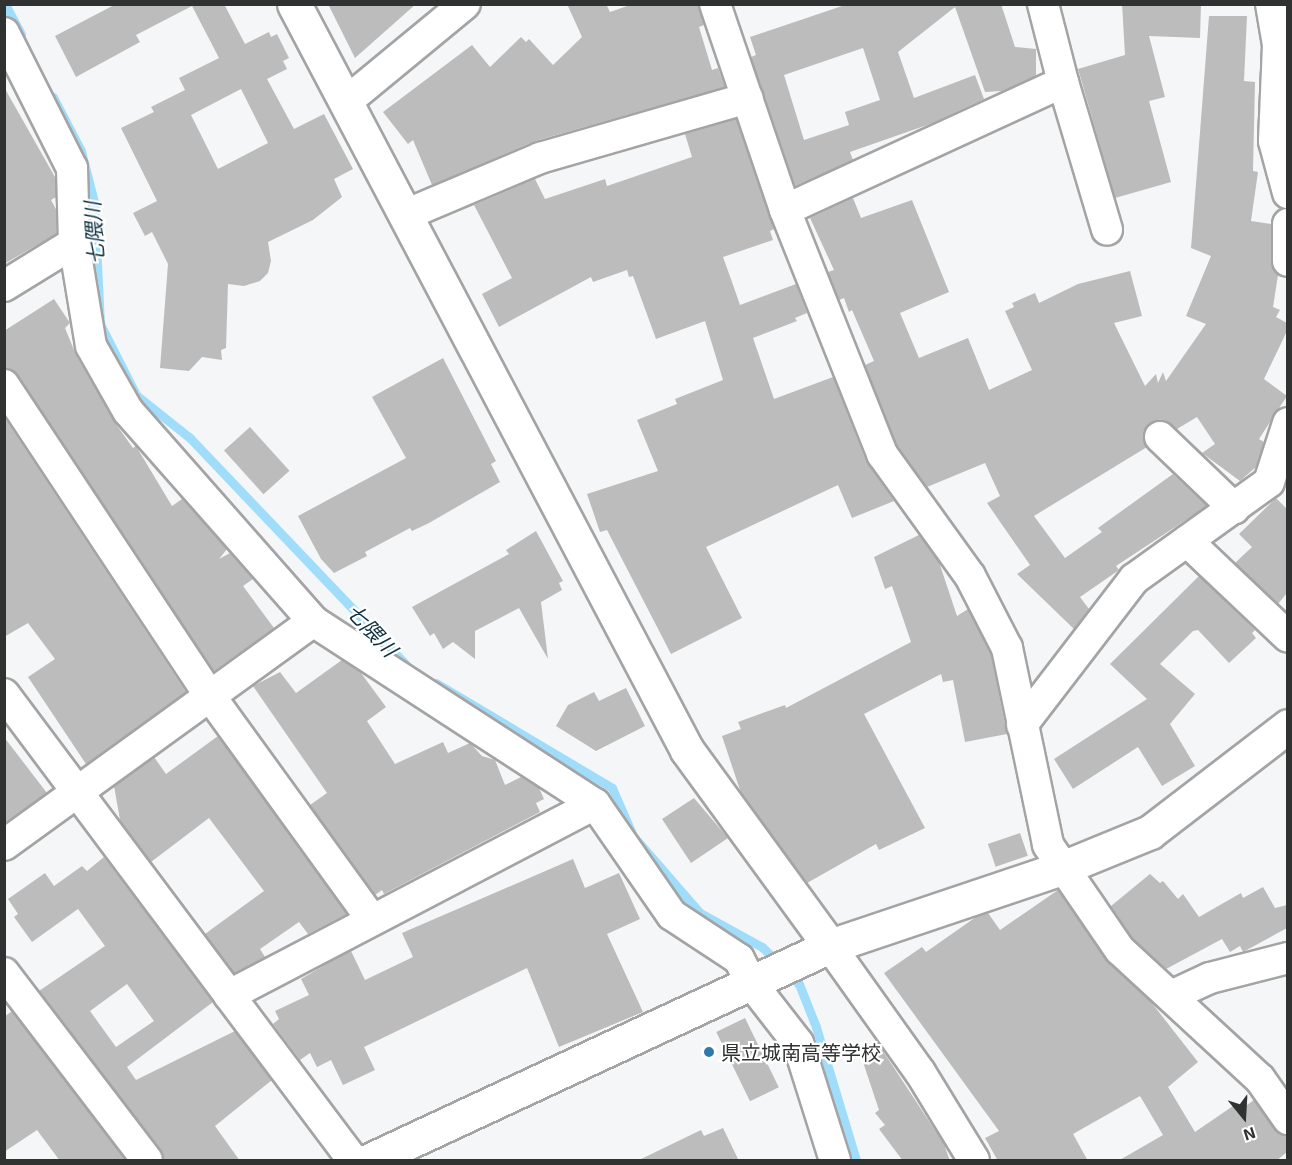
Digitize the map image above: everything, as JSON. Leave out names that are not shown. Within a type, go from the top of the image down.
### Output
[{"type":"street","points":[[294,4],[687,750],[820,951],[920,1072],[974,1161]]},
{"type":"street","points":[[346,102],[465,4]]},
{"type":"street","points":[[715,4],[785,210],[882,454],[970,576],[1007,648],[1048,845],[1120,950],[1260,1079],[1287,1119]]},
{"type":"street","points":[[1043,4],[1063,82],[1107,230]]},
{"type":"street","points":[[1271,4],[1278,45],[1274,141],[1287,193]]},
{"type":"street","points":[[4,33],[72,168],[74,243],[91,346],[128,411],[313,621],[595,804],[672,915],[739,959],[760,979],[798,1043],[835,1161]]},
{"type":"street","points":[[785,210],[1063,82]]},
{"type":"street","points":[[405,215],[540,158],[748,98]]},
{"type":"street","points":[[1287,224],[1287,261]]},
{"type":"street","points":[[4,286],[74,243]]},
{"type":"street","points":[[4,385],[210,696],[372,920]]},
{"type":"street","points":[[1023,725],[1134,579],[1269,482],[1287,423]]},
{"type":"street","points":[[1160,437],[1234,508]]},
{"type":"street","points":[[1187,541],[1287,637]]},
{"type":"street","points":[[4,845],[313,621]]},
{"type":"street","points":[[4,694],[352,1161]]},
{"type":"street","points":[[370,1161],[820,951],[1062,868],[1150,832],[1287,726]]},
{"type":"street","points":[[229,995],[595,804]]},
{"type":"street","points":[[1171,996],[1210,978],[1287,958]]},
{"type":"street","points":[[4,973],[147,1161]]},
{"type":"building","points":[[116,4],[224,4],[245,44],[269,32],[271,37],[277,34],[289,58],[283,61],[287,69],[267,79],[294,129],[324,114],[353,169],[334,179],[342,197],[313,220],[268,242],[271,261],[268,273],[260,281],[244,286],[228,284],[226,348],[221,350],[222,360],[202,357],[189,371],[160,368],[168,264],[152,232],[145,236],[133,213],[157,201],[121,128],[154,112],[151,107],[185,90],[179,78],[219,58],[192,6],[136,35],[140,42],[76,77],[55,36]],"holes":[[[241,89],[268,143],[218,169],[191,115]]]},
{"type":"building","points":[[328,4],[416,4],[355,58]]},
{"type":"building","points":[[567,4],[606,4],[610,12],[633,4],[698,4],[704,25],[699,27],[712,70],[718,68],[725,87],[535,141],[432,185],[413,140],[408,144],[383,112],[472,45],[490,67],[521,37],[526,42],[529,39],[553,65],[582,37]]},
{"type":"building","points":[[848,4],[1001,4],[1015,47],[1036,49],[1036,76],[1002,91],[985,92],[955,7],[898,52],[914,98],[975,75],[984,99],[930,124],[850,152],[853,160],[795,186],[751,57],[756,55],[750,37]],"holes":[[[863,48],[880,100],[845,112],[849,125],[804,140],[784,75]]]},
{"type":"building","points":[[1122,4],[1201,4],[1200,38],[1149,36],[1165,97],[1149,101],[1171,182],[1115,198],[1078,69],[1125,55]]},
{"type":"building","points":[[1209,16],[1247,16],[1244,81],[1255,82],[1253,171],[1258,172],[1251,221],[1271,224],[1271,262],[1278,275],[1273,307],[1280,310],[1276,317],[1287,323],[1287,331],[1264,379],[1287,396],[1259,439],[1264,442],[1256,467],[1240,481],[1202,453],[1215,444],[1197,417],[1177,429],[1165,420],[1156,420],[1143,432],[1147,447],[1034,516],[1065,558],[1102,532],[1098,528],[1173,474],[1207,506],[1116,566],[1119,570],[1080,597],[1089,609],[1074,629],[1017,574],[1030,565],[987,503],[1000,496],[985,463],[927,487],[897,446],[865,365],[874,361],[852,310],[849,312],[844,298],[839,300],[828,272],[834,270],[810,218],[853,198],[861,218],[912,200],[949,292],[900,313],[919,358],[968,338],[989,390],[1032,370],[1005,311],[1014,307],[1012,303],[1035,293],[1039,303],[1078,284],[1130,271],[1142,316],[1114,323],[1145,386],[1156,374],[1158,383],[1163,372],[1166,381],[1206,324],[1186,316],[1211,256],[1191,248]]},
{"type":"building","points":[[4,87],[55,177],[56,197],[51,200],[56,209],[56,234],[4,264]]},
{"type":"building","points":[[736,119],[774,229],[770,231],[773,240],[723,257],[740,305],[796,284],[807,313],[795,318],[797,321],[753,338],[774,399],[833,377],[866,461],[894,501],[852,518],[838,485],[706,547],[742,618],[671,654],[607,530],[600,532],[587,494],[658,471],[637,420],[677,404],[675,399],[723,380],[705,321],[656,339],[633,276],[629,277],[627,270],[593,282],[591,277],[499,327],[482,294],[512,278],[474,205],[535,179],[545,199],[605,179],[607,186],[692,157],[685,134]]},
{"type":"building","points":[[54,299],[70,323],[65,328],[76,355],[113,420],[133,448],[136,446],[172,506],[182,499],[227,549],[219,559],[230,553],[253,579],[243,586],[274,628],[214,671],[18,375],[4,368],[4,331]]},
{"type":"building","points":[[443,358],[496,461],[491,464],[500,482],[429,523],[412,531],[410,528],[365,552],[367,556],[334,573],[321,559],[298,516],[406,458],[372,397]]},
{"type":"building","points":[[4,417],[186,692],[86,764],[28,677],[55,659],[28,623],[4,637]]},
{"type":"building","points":[[250,427],[289,471],[263,494],[224,450]]},
{"type":"building","points":[[1276,498],[1287,509],[1287,593],[1278,604],[1235,563],[1252,547],[1239,534]]},
{"type":"building","points":[[536,531],[563,581],[559,583],[562,590],[541,602],[548,659],[519,608],[475,631],[475,659],[453,642],[443,649],[434,633],[430,636],[412,607],[509,554],[506,550]]},
{"type":"building","points":[[919,535],[939,562],[957,616],[968,609],[991,654],[1007,734],[965,742],[953,680],[943,682],[941,674],[864,714],[925,828],[879,850],[876,844],[807,883],[741,793],[722,736],[741,729],[738,722],[785,705],[786,708],[911,642],[892,586],[885,589],[874,557]]},
{"type":"building","points":[[1199,576],[1255,630],[1252,633],[1256,638],[1229,663],[1198,630],[1193,631],[1160,664],[1195,694],[1170,724],[1195,766],[1162,786],[1138,747],[1073,789],[1054,759],[1147,699],[1110,664]]},
{"type":"building","points":[[342,660],[361,673],[386,707],[367,721],[395,764],[443,742],[448,753],[470,743],[482,756],[495,760],[505,785],[521,777],[539,788],[544,799],[536,803],[540,812],[384,894],[382,890],[375,895],[310,805],[327,793],[253,686],[280,672],[296,693]]},
{"type":"building","points":[[626,688],[645,726],[596,751],[556,726],[568,705],[594,692],[599,701]]},
{"type":"building","points":[[218,736],[347,914],[308,934],[299,922],[260,949],[265,957],[234,973],[205,934],[264,891],[209,818],[151,862],[120,820],[114,786],[154,757],[166,774]]},
{"type":"building","points":[[4,737],[47,793],[4,823]]},
{"type":"building","points":[[694,798],[728,838],[691,863],[662,819]]},
{"type":"building","points":[[1020,833],[1028,856],[996,867],[988,844]]},
{"type":"building","points":[[104,857],[213,1002],[127,1067],[136,1080],[235,1031],[272,1080],[215,1126],[240,1161],[164,1161],[161,1150],[39,991],[105,946],[78,909],[32,942],[14,917],[18,914],[8,899],[45,873],[54,886],[82,866],[87,871]],"holes":[[[127,984],[154,1021],[116,1047],[90,1011]]]},
{"type":"building","points":[[573,859],[585,888],[619,873],[640,919],[607,934],[643,1012],[559,1047],[527,968],[364,1047],[375,1070],[343,1085],[331,1060],[317,1067],[310,1053],[300,1060],[273,1024],[279,1019],[275,1011],[309,995],[301,979],[330,962],[351,951],[365,980],[413,957],[402,933]]},
{"type":"building","points":[[1150,874],[1160,883],[1163,881],[1178,899],[1183,894],[1199,917],[1241,893],[1243,898],[1263,887],[1275,908],[1287,905],[1287,928],[1243,952],[1240,946],[1230,952],[1222,939],[1166,969],[1133,939],[1111,906]]},
{"type":"building","points":[[1058,890],[1106,960],[1151,1002],[1198,1062],[1168,1087],[1195,1132],[1233,1106],[1237,1112],[1254,1100],[1274,1129],[1287,1136],[1287,1152],[1276,1161],[1118,1161],[1163,1135],[1140,1096],[1073,1134],[1088,1161],[998,1161],[985,1138],[999,1131],[884,973],[922,947],[926,952],[976,917],[988,913],[1000,930]]},
{"type":"building","points":[[12,1011],[126,1161],[60,1161],[37,1130],[4,1152],[4,1017]]},
{"type":"building","points":[[745,1018],[779,1087],[750,1101],[716,1032]]},
{"type":"building","points":[[877,1042],[944,1144],[950,1161],[903,1161],[879,1129],[885,1125],[875,1113],[879,1110],[861,1056]]},
{"type":"building","points":[[723,1128],[739,1161],[637,1161],[701,1130],[704,1136]]},
{"type":"waterway","name":"七隈川","points":[[5,4],[21,34]]},
{"type":"waterway","name":"七隈川","points":[[53,97],[81,151],[94,202],[100,324],[136,395],[190,438],[406,665]]},
{"type":"waterway","name":"七隈川","points":[[436,683],[612,788],[633,836],[700,913],[762,947],[779,963]]},
{"type":"waterway","name":"七隈川","points":[[789,973],[799,984],[816,1027],[856,1160]]},
{"type":"place","name":"県立城南高等学校","points":[[709,1052]]}]
